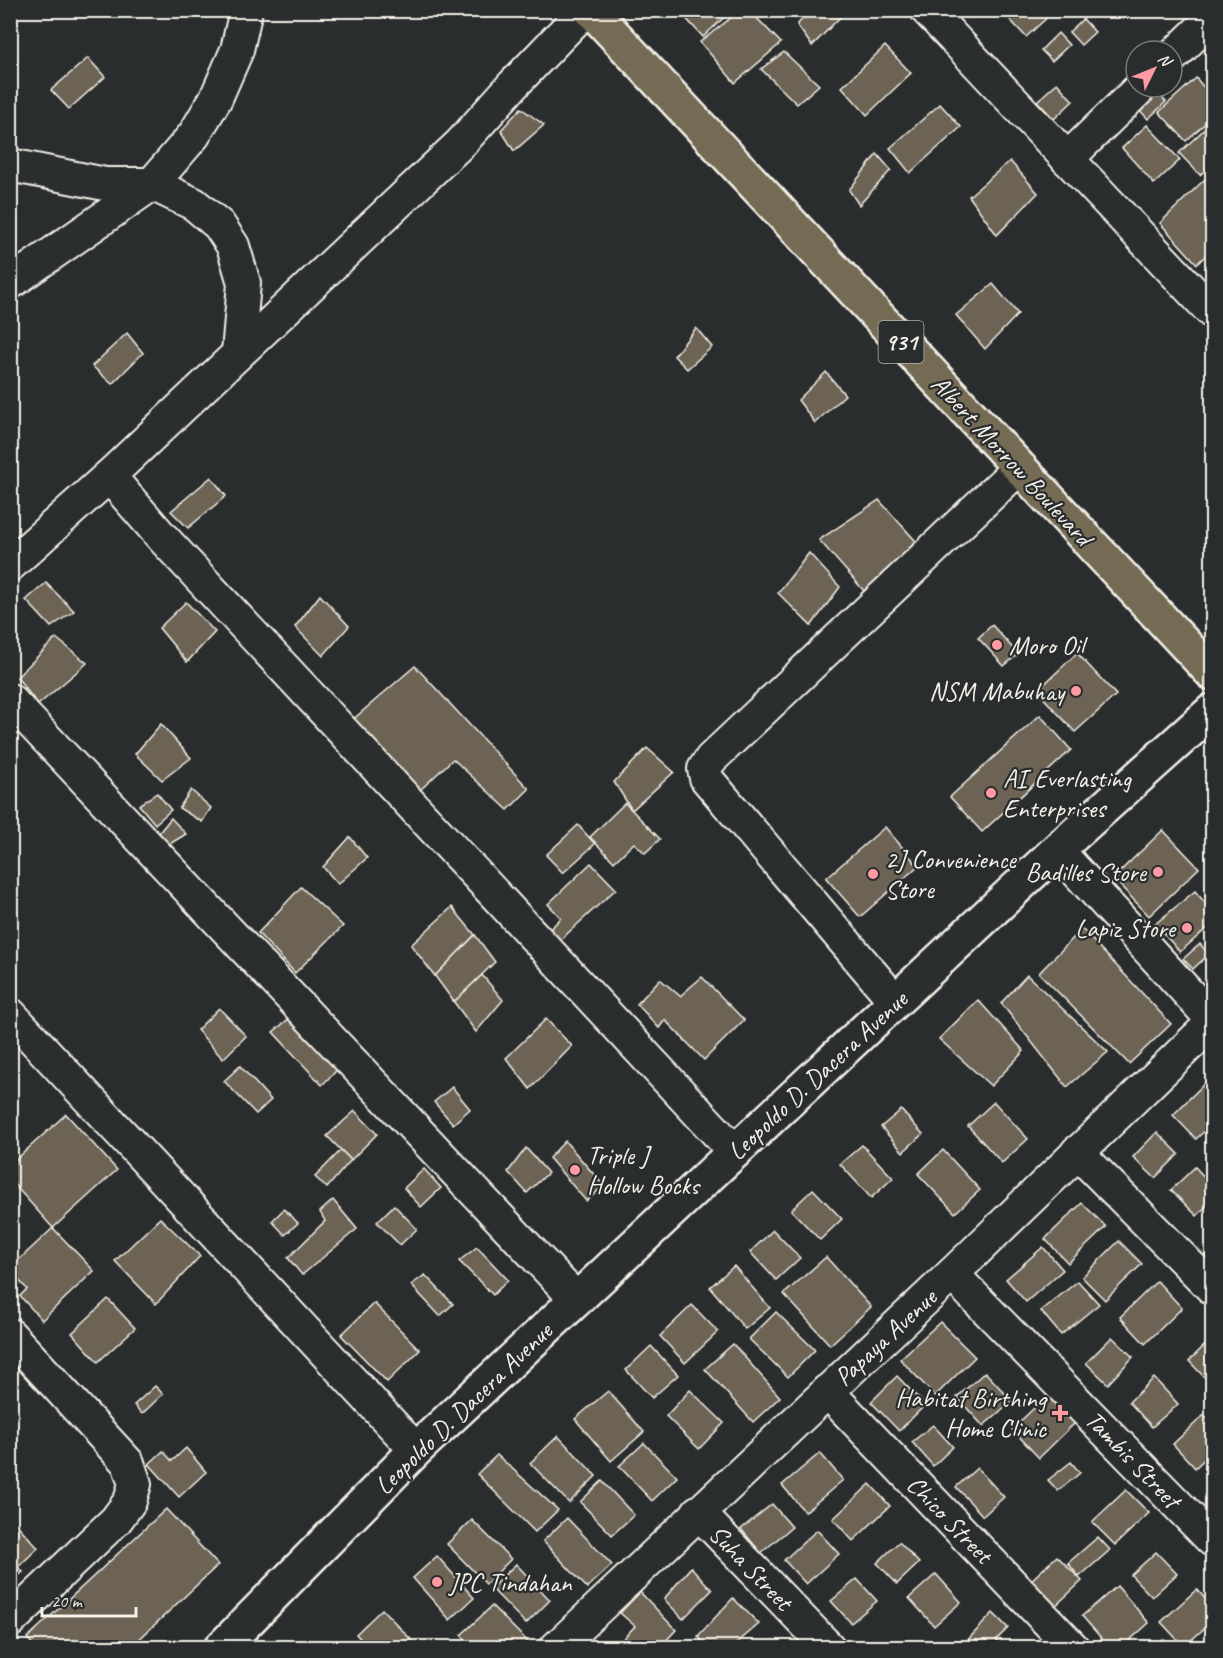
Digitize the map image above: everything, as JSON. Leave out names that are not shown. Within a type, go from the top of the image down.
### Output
[{"type":"highway","name":"Albert Morrow Boulevard","points":[[591,10],[1212,673]]},
{"type":"main road","name":"Leopoldo D. Dacera Avenue","points":[[220,1647],[416,1450],[1057,850],[1212,711]]},
{"type":"street","points":[[10,283],[152,184],[194,135],[216,98],[237,50],[246,10]]},
{"type":"street","points":[[10,565],[109,476],[461,143],[585,10]]},
{"type":"street","points":[[927,10],[1212,312]]},
{"type":"street","points":[[1184,45],[1212,18]]},
{"type":"street","points":[[1067,159],[1129,99]]},
{"type":"street","points":[[10,165],[105,184],[152,184],[194,204],[219,225],[233,246],[244,283],[238,353]]},
{"type":"street","points":[[895,1001],[706,778],[704,769],[711,759],[1019,468]]},
{"type":"street","points":[[109,476],[161,536],[735,1152]]},
{"type":"street","points":[[10,700],[577,1300]]},
{"type":"street","points":[[1057,850],[1212,1021]]},
{"type":"street","points":[[10,1014],[416,1450]]},
{"type":"street","name":"Papaya Avenue","points":[[574,1641],[698,1512],[952,1274],[1212,1021]]},
{"type":"street","points":[[1077,1152],[1212,1288]]},
{"type":"street","name":"Tambis Street","points":[[952,1274],[1212,1540]]},
{"type":"street","points":[[10,1335],[128,1463],[135,1484],[130,1501],[116,1520],[10,1621]]},
{"type":"street","name":"Chico Street","points":[[827,1391],[1073,1647]]},
{"type":"street","name":"Suha Street","points":[[698,1512],[829,1647]]},
{"type":"building","points":[[687,10],[732,10],[703,37],[682,14]]},
{"type":"building","points":[[741,10],[749,10],[781,43],[735,83],[700,42]]},
{"type":"building","points":[[810,10],[847,10],[812,46],[797,25]]},
{"type":"building","points":[[1001,10],[1048,10],[1051,14],[1026,37]]},
{"type":"building","points":[[1083,19],[1095,32],[1081,45],[1069,32]]},
{"type":"building","points":[[1058,33],[1069,45],[1052,61],[1041,50]]},
{"type":"building","points":[[885,46],[911,73],[867,115],[842,87]]},
{"type":"building","points":[[784,52],[819,85],[797,104],[761,69]]},
{"type":"building","points":[[88,58],[105,77],[69,109],[51,90]]},
{"type":"building","points":[[1196,78],[1212,97],[1212,117],[1186,141],[1159,112],[1173,99],[1184,99],[1184,89]]},
{"type":"building","points":[[1057,83],[1073,101],[1054,119],[1037,101]]},
{"type":"building","points":[[1134,99],[1163,99],[1166,102],[1148,119],[1131,101]]},
{"type":"building","points":[[940,104],[961,127],[910,173],[890,148]]},
{"type":"building","points":[[521,108],[544,125],[514,151],[501,130]]},
{"type":"building","points":[[1212,122],[1212,164],[1200,175],[1179,153]]},
{"type":"building","points":[[1147,125],[1180,160],[1154,184],[1122,148]]},
{"type":"building","points":[[877,154],[891,170],[859,205],[849,190]]},
{"type":"building","points":[[1010,161],[1038,193],[997,235],[969,196]]},
{"type":"building","points":[[1205,179],[1212,187],[1212,249],[1197,264],[1160,223]]},
{"type":"building","points":[[993,284],[1018,314],[985,349],[956,315]]},
{"type":"building","points":[[696,328],[712,347],[687,369],[674,356]]},
{"type":"building","points":[[127,333],[143,353],[112,384],[92,366]]},
{"type":"building","points":[[826,372],[845,395],[815,423],[798,400]]},
{"type":"building","points":[[211,477],[226,496],[188,528],[171,511]]},
{"type":"building","points":[[879,500],[922,548],[865,592],[819,540]]},
{"type":"building","points":[[809,553],[840,587],[811,626],[778,593]]},
{"type":"building","points":[[46,583],[74,611],[51,627],[26,600]]},
{"type":"building","points":[[320,595],[349,626],[323,656],[295,627]]},
{"type":"building","points":[[186,602],[215,632],[187,662],[159,628]]},
{"type":"building","points":[[992,625],[1018,654],[1004,666],[978,638]]},
{"type":"building","points":[[56,638],[87,663],[38,705],[17,677]]},
{"type":"building","points":[[1077,653],[1116,695],[1075,732],[1037,691]]},
{"type":"building","points":[[415,666],[529,789],[508,810],[453,759],[417,793],[350,722]]},
{"type":"building","points":[[1040,715],[1071,750],[982,832],[950,797]]},
{"type":"building","points":[[161,724],[191,758],[162,780],[135,754]]},
{"type":"building","points":[[647,748],[674,772],[632,810],[614,782]]},
{"type":"building","points":[[191,790],[211,808],[202,822],[179,808]]},
{"type":"building","points":[[157,793],[171,810],[155,824],[139,805]]},
{"type":"building","points":[[625,803],[660,839],[645,853],[634,843],[614,862],[590,837]]},
{"type":"building","points":[[171,818],[186,834],[168,845],[158,834]]},
{"type":"building","points":[[578,825],[595,844],[563,873],[546,855]]},
{"type":"building","points":[[885,827],[918,866],[860,917],[826,878]]},
{"type":"building","points":[[1163,830],[1199,868],[1149,916],[1113,878]]},
{"type":"building","points":[[350,837],[367,858],[338,884],[323,867]]},
{"type":"building","points":[[591,863],[616,889],[556,944],[546,933],[561,918],[548,904]]},
{"type":"building","points":[[301,887],[343,926],[295,973],[258,933]]},
{"type":"building","points":[[1195,891],[1212,911],[1212,924],[1180,952],[1155,924]]},
{"type":"building","points":[[452,907],[475,935],[435,976],[411,945]]},
{"type":"building","points":[[1082,929],[1171,1024],[1129,1064],[1039,973]]},
{"type":"building","points":[[475,935],[495,962],[454,1002],[435,976]]},
{"type":"building","points":[[1200,944],[1209,954],[1193,969],[1183,959]]},
{"type":"building","points":[[482,975],[503,1000],[476,1032],[454,1002]]},
{"type":"building","points":[[1027,975],[1108,1052],[1067,1087],[1001,1003]]},
{"type":"building","points":[[702,977],[744,1020],[704,1060],[665,1020],[659,1028],[637,1004],[660,979],[680,996]]},
{"type":"building","points":[[978,1000],[1024,1051],[991,1086],[939,1039]]},
{"type":"building","points":[[219,1008],[246,1036],[223,1059],[197,1030]]},
{"type":"building","points":[[291,1017],[340,1067],[322,1085],[273,1032]]},
{"type":"building","points":[[546,1019],[572,1046],[530,1089],[506,1058]]},
{"type":"building","points":[[240,1066],[271,1100],[256,1114],[224,1081]]},
{"type":"building","points":[[1212,1076],[1212,1124],[1196,1139],[1173,1115]]},
{"type":"building","points":[[452,1087],[470,1109],[453,1124],[434,1102]]},
{"type":"building","points":[[994,1102],[1028,1139],[1002,1163],[968,1126]]},
{"type":"building","points":[[901,1110],[923,1134],[903,1152],[881,1127]]},
{"type":"building","points":[[355,1111],[377,1134],[351,1160],[327,1136]]},
{"type":"building","points":[[66,1114],[117,1170],[53,1228],[10,1180],[10,1165]]},
{"type":"building","points":[[1157,1132],[1179,1154],[1155,1178],[1133,1157]]},
{"type":"building","points":[[565,1141],[604,1186],[586,1201],[549,1158]]},
{"type":"building","points":[[862,1145],[893,1178],[871,1198],[840,1164]]},
{"type":"building","points":[[526,1148],[548,1173],[527,1193],[508,1172]]},
{"type":"building","points":[[341,1150],[351,1160],[327,1188],[315,1177]]},
{"type":"building","points":[[943,1150],[980,1190],[955,1213],[918,1174]]},
{"type":"building","points":[[1195,1167],[1212,1185],[1212,1200],[1197,1216],[1171,1190]]},
{"type":"building","points":[[424,1169],[441,1188],[421,1207],[404,1188]]},
{"type":"building","points":[[813,1189],[842,1219],[820,1240],[791,1210]]},
{"type":"building","points":[[333,1200],[357,1229],[302,1275],[288,1258],[325,1221],[320,1212]]},
{"type":"building","points":[[1082,1203],[1106,1227],[1068,1263],[1045,1239]]},
{"type":"building","points":[[394,1205],[417,1229],[400,1245],[377,1222]]},
{"type":"building","points":[[284,1209],[298,1223],[285,1235],[272,1221]]},
{"type":"building","points":[[160,1218],[200,1256],[156,1304],[115,1261]]},
{"type":"building","points":[[53,1228],[94,1271],[42,1320],[20,1296],[27,1289],[10,1271],[10,1268]]},
{"type":"building","points":[[773,1230],[800,1258],[776,1280],[750,1252]]},
{"type":"building","points":[[1119,1241],[1142,1264],[1105,1300],[1082,1277]]},
{"type":"building","points":[[477,1247],[508,1280],[493,1295],[459,1261]]},
{"type":"building","points":[[1043,1247],[1063,1270],[1026,1302],[1006,1279]]},
{"type":"building","points":[[826,1257],[871,1307],[830,1345],[784,1294]]},
{"type":"building","points":[[734,1266],[770,1308],[745,1329],[710,1287]]},
{"type":"building","points":[[425,1275],[453,1304],[440,1316],[411,1285]]},
{"type":"building","points":[[1078,1281],[1099,1304],[1061,1335],[1041,1311]]},
{"type":"building","points":[[1157,1281],[1182,1308],[1145,1344],[1120,1317]]},
{"type":"building","points":[[108,1299],[135,1328],[98,1362],[72,1333]]},
{"type":"building","points":[[374,1303],[420,1350],[387,1382],[341,1335]]},
{"type":"building","points":[[692,1305],[718,1332],[685,1363],[660,1336]]},
{"type":"building","points":[[776,1312],[815,1350],[788,1377],[749,1339]]},
{"type":"building","points":[[940,1322],[975,1357],[935,1396],[900,1359]]},
{"type":"building","points":[[1112,1337],[1133,1357],[1108,1384],[1086,1363]]},
{"type":"building","points":[[1212,1338],[1212,1373],[1206,1379],[1189,1361]]},
{"type":"building","points":[[733,1344],[780,1397],[753,1422],[705,1369]]},
{"type":"building","points":[[651,1346],[678,1375],[652,1398],[626,1370]]},
{"type":"building","points":[[985,1372],[1012,1401],[983,1426],[957,1397]]},
{"type":"building","points":[[897,1376],[925,1405],[899,1431],[871,1402]]},
{"type":"building","points":[[1154,1378],[1178,1404],[1152,1427],[1129,1402]]},
{"type":"building","points":[[155,1386],[163,1394],[142,1414],[134,1405]]},
{"type":"building","points":[[690,1390],[724,1423],[699,1449],[666,1416]]},
{"type":"building","points":[[608,1391],[644,1432],[611,1461],[575,1419]]},
{"type":"building","points":[[1051,1392],[1078,1420],[1039,1458],[1012,1429]]},
{"type":"building","points":[[1204,1415],[1212,1424],[1212,1452],[1195,1468],[1173,1444]]},
{"type":"building","points":[[933,1425],[953,1447],[933,1466],[912,1442]]},
{"type":"building","points":[[558,1436],[596,1476],[569,1503],[530,1463]]},
{"type":"building","points":[[644,1443],[677,1477],[652,1501],[619,1466]]},
{"type":"building","points":[[186,1448],[206,1472],[179,1497],[149,1464],[163,1451],[172,1461]]},
{"type":"building","points":[[820,1453],[843,1480],[805,1512],[782,1485]]},
{"type":"building","points":[[497,1455],[558,1510],[535,1532],[477,1474]]},
{"type":"building","points":[[1071,1462],[1080,1473],[1058,1491],[1048,1480]]},
{"type":"building","points":[[977,1468],[1004,1497],[983,1516],[956,1487]]},
{"type":"building","points":[[602,1481],[634,1515],[612,1535],[580,1502]]},
{"type":"building","points":[[870,1484],[890,1506],[853,1541],[833,1519]]},
{"type":"building","points":[[1126,1490],[1149,1513],[1115,1545],[1092,1522]]},
{"type":"building","points":[[772,1504],[792,1527],[761,1553],[741,1529]]},
{"type":"building","points":[[166,1509],[218,1565],[130,1648],[36,1648],[27,1638]]},
{"type":"building","points":[[567,1518],[612,1565],[587,1588],[543,1541]]},
{"type":"building","points":[[12,1519],[38,1548],[18,1567],[23,1572],[10,1583],[10,1521]]},
{"type":"building","points":[[472,1520],[511,1559],[486,1584],[447,1544]]},
{"type":"building","points":[[817,1530],[839,1554],[806,1584],[784,1560]]},
{"type":"building","points":[[1098,1537],[1110,1550],[1079,1577],[1068,1563]]},
{"type":"building","points":[[899,1542],[919,1563],[897,1584],[877,1563]]},
{"type":"building","points":[[1156,1552],[1177,1574],[1152,1597],[1131,1575]]},
{"type":"building","points":[[437,1556],[474,1598],[450,1620],[413,1578]]},
{"type":"building","points":[[1057,1556],[1082,1581],[1051,1610],[1027,1584]]},
{"type":"building","points":[[516,1564],[550,1600],[526,1624],[491,1588]]},
{"type":"building","points":[[691,1567],[712,1590],[683,1619],[664,1599]]},
{"type":"building","points":[[936,1574],[961,1602],[934,1626],[909,1598]]},
{"type":"building","points":[[857,1579],[877,1601],[851,1623],[831,1601]]},
{"type":"building","points":[[1117,1586],[1149,1623],[1121,1648],[1110,1648],[1082,1616]]},
{"type":"building","points":[[1197,1589],[1212,1607],[1212,1621],[1184,1647],[1161,1622]]},
{"type":"building","points":[[640,1592],[676,1630],[659,1648],[623,1648],[619,1643],[635,1626],[620,1613]]},
{"type":"building","points":[[733,1598],[759,1624],[731,1648],[707,1648],[698,1636]]},
{"type":"building","points":[[492,1606],[531,1645],[528,1648],[473,1648],[461,1635]]},
{"type":"building","points":[[382,1609],[419,1648],[369,1648],[356,1634]]},
{"type":"building","points":[[993,1613],[1008,1628],[996,1640],[1004,1648],[960,1648]]},
{"type":"place","name":"Moro Oil","points":[[997,645]]},
{"type":"place","name":"NSM Mabuhay","points":[[1076,691]]},
{"type":"place","name":"AI Everlasting Enterprises","points":[[991,793]]},
{"type":"place","name":"Badilles Store","points":[[1158,872]]},
{"type":"place","name":"2J Convenience Store","points":[[873,874]]},
{"type":"place","name":"Lapiz Store","points":[[1187,928]]},
{"type":"place","name":"Triple J Hollow Bocks","points":[[575,1170]]},
{"type":"place","name":"Habitat Birthing Home Clinic","points":[[1060,1413]]},
{"type":"place","name":"JPC Tindahan","points":[[437,1582]]}]
